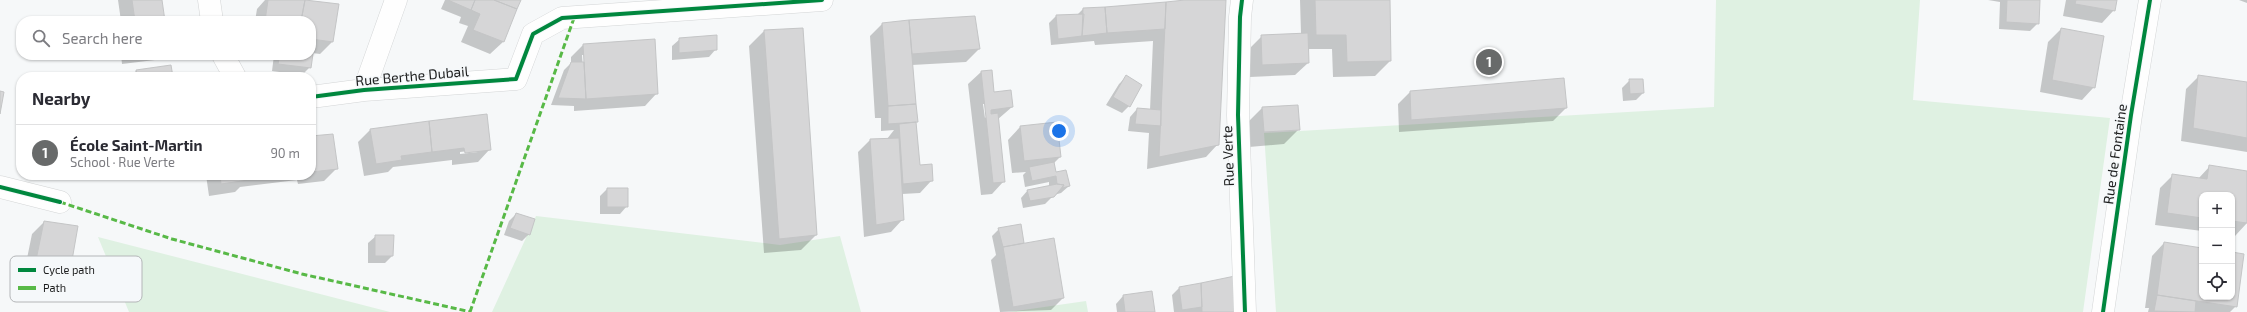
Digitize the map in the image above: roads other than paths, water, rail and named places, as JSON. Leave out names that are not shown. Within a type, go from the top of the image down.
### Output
[{"type":"street","points":[[209,0],[211,16]]},
{"type":"street","points":[[364,90],[396,0]]},
{"type":"street","name":"Rue Berthe Dubail","points":[[316,97],[364,90],[516,79],[533,34],[562,18],[822,0]]},
{"type":"street","name":"Rue Verte","points":[[1242,0],[1240,17],[1238,115],[1245,312]]},
{"type":"street","name":"Rue de Fontaine","points":[[2104,312],[2131,115],[2150,0]]},
{"type":"street","points":[[226,60],[232,72]]},
{"type":"street","points":[[0,187],[60,202]]},
{"type":"place","name":"École Saint-Martin","points":[[1489,62]]}]
